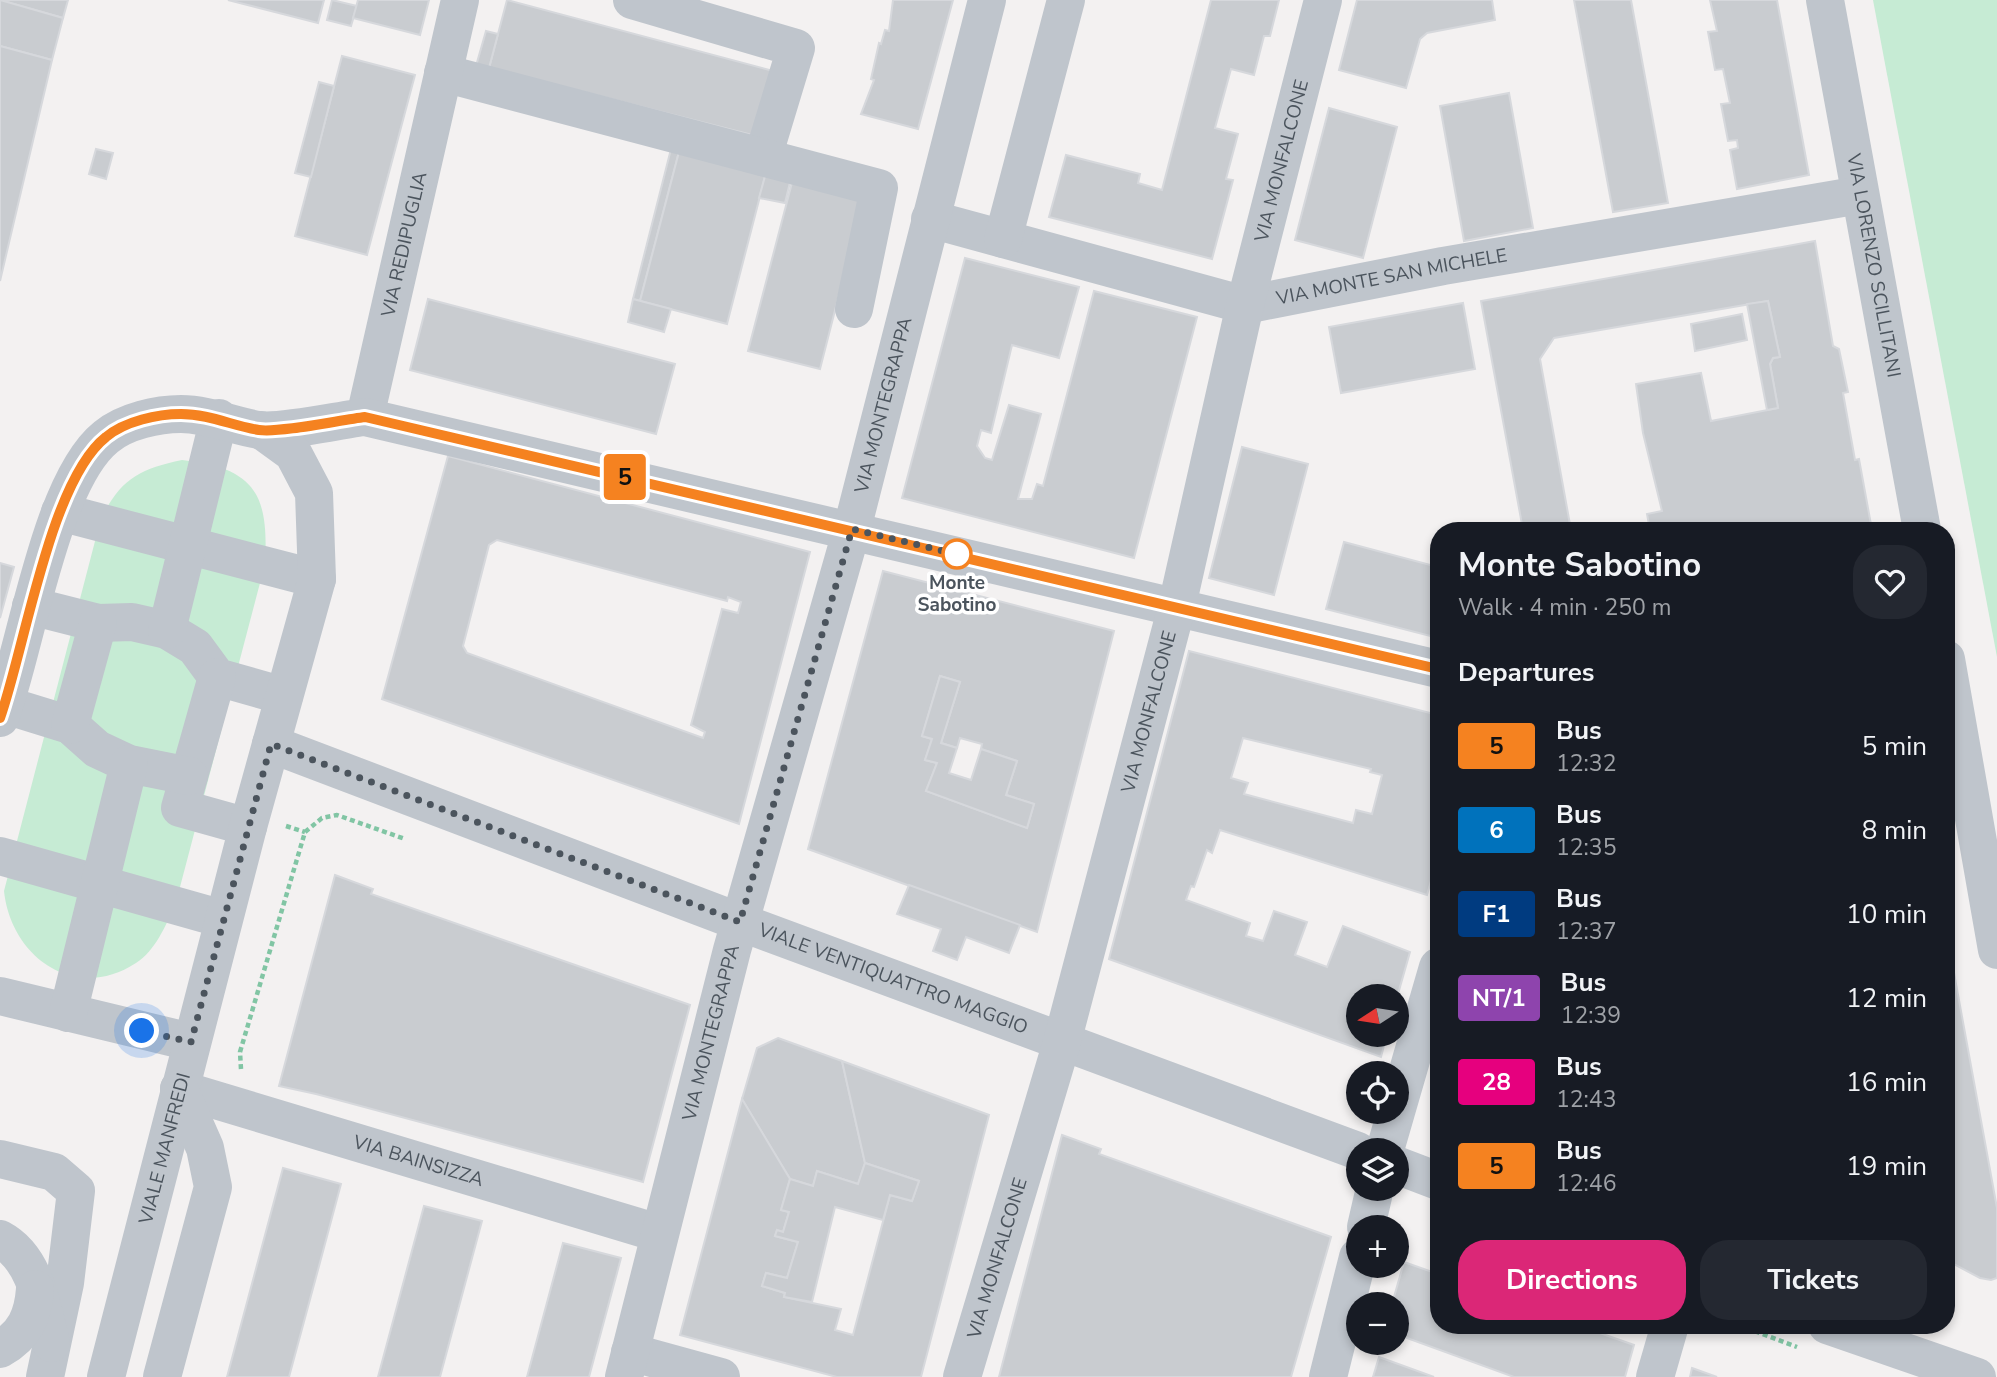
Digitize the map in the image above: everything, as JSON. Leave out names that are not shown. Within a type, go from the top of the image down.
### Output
[{"type":"street","name":"VIA REDIPUGLIA","points":[[365,417],[460,0]]},
{"type":"street","points":[[632,0],[796,48],[763,157]]},
{"type":"street","name":"VIA MONTEGRAPPA","points":[[627,1365],[740,922],[852,529],[986,0]]},
{"type":"street","points":[[1003,239],[1066,0]]},
{"type":"street","name":"VIA MONFALCONE","points":[[962,1377],[1062,1042],[1177,606],[1245,305],[1323,0]]},
{"type":"street","name":"VIA LORENZO SCILLITANI","points":[[1825,0],[1921,522]]},
{"type":"street","points":[[443,73],[879,188],[854,309]]},
{"type":"street","name":"VIA MONTE SAN MICHELE","points":[[930,219],[1245,305],[1443,266],[1860,195]]},
{"type":"street","points":[[179,1089],[317,579],[314,493],[293,453],[261,430],[219,418],[181,414],[138,421],[106,436],[84,461],[60,512],[2,712],[70,725],[97,749],[129,764],[189,776]]},
{"type":"street","points":[[261,430],[365,417],[852,529],[1430,667]]},
{"type":"street","points":[[167,630],[219,418]]},
{"type":"street","points":[[60,512],[317,579]]},
{"type":"street","points":[[31,606],[98,623],[132,622],[167,630],[195,647],[217,677],[284,696]]},
{"type":"street","points":[[70,725],[98,623]]},
{"type":"street","points":[[217,677],[180,808],[248,827]]},
{"type":"street","name":"VIALE VENTIQUATTRO MAGGIO","points":[[271,744],[740,922],[1346,1147]]},
{"type":"street","points":[[1955,752],[1959,794],[1997,950]]},
{"type":"street","points":[[68,1013],[129,764]]},
{"type":"street","points":[[0,856],[223,919]]},
{"type":"street","points":[[1388,1138],[1430,995]]},
{"type":"street","points":[[0,996],[191,1042]]},
{"type":"street","name":"VIA BAINSIZZA","points":[[179,1089],[659,1233]]},
{"type":"street","name":"VIALE MANFREDI","points":[[106,1377],[179,1089]]},
{"type":"street","name":"VIALE MANFREDI","points":[[162,1377],[212,1187],[205,1147],[179,1089]]},
{"type":"street","points":[[0,1159],[54,1172],[76,1191],[65,1283],[48,1363]]},
{"type":"street","points":[[1409,1170],[1430,1178]]},
{"type":"street","points":[[0,1239],[18,1252],[30,1269],[48,1363]]},
{"type":"street","points":[[1328,1377],[1353,1278]]},
{"type":"street","points":[[0,1349],[25,1328],[34,1309],[35,1289]]},
{"type":"street","points":[[1655,1377],[1667,1334]]},
{"type":"street","points":[[1853,1334],[1977,1377]]},
{"type":"street","points":[[627,1365],[721,1377]]},
{"type":"green space","points":[[1873,0],[1997,0],[1997,657]]},
{"type":"green space","points":[[182,460],[226,470],[241,478],[252,489],[260,502],[264,519],[265,564],[175,906],[154,945],[136,963],[113,974],[91,978],[69,975],[50,967],[33,953],[19,936],[9,915],[4,891],[100,522],[114,496],[131,479],[153,468]]},
{"type":"building","points":[[0,0],[68,0],[63,18]]},
{"type":"building","points":[[0,0],[63,18],[52,60],[0,46]]},
{"type":"building","points":[[228,0],[324,0],[318,23]]},
{"type":"building","points":[[332,0],[357,6],[351,26],[327,20]]},
{"type":"building","points":[[358,0],[429,0],[420,35],[353,18]]},
{"type":"building","points":[[507,0],[777,72],[760,137],[489,68]]},
{"type":"building","points":[[893,0],[953,0],[918,129],[861,114],[874,80],[871,79],[879,43],[881,44],[885,30],[889,31]]},
{"type":"building","points":[[1211,0],[1279,0],[1270,36],[1264,36],[1254,75],[1231,69],[1215,128],[1238,134],[1226,179],[1233,180],[1212,259],[1049,217],[1066,155],[1140,174],[1138,183],[1162,190]]},
{"type":"building","points":[[1357,0],[1492,0],[1495,20],[1427,33],[1420,39],[1406,88],[1339,70]]},
{"type":"building","points":[[1574,0],[1631,0],[1668,203],[1613,212]]},
{"type":"building","points":[[1710,0],[1777,0],[1809,175],[1737,189],[1730,150],[1738,148],[1737,140],[1728,141],[1721,104],[1730,103],[1723,69],[1715,70],[1708,32],[1717,31]]},
{"type":"building","points":[[486,31],[498,34],[489,68],[476,66]]},
{"type":"building","points":[[0,46],[52,60],[0,281]]},
{"type":"building","points":[[342,56],[415,75],[367,255],[295,236]]},
{"type":"building","points":[[319,82],[334,86],[311,177],[295,173]]},
{"type":"building","points":[[1509,93],[1533,228],[1464,241],[1440,106]]},
{"type":"building","points":[[1329,108],[1397,127],[1363,258],[1295,240]]},
{"type":"building","points":[[672,145],[680,148],[640,301],[633,299]]},
{"type":"building","points":[[680,148],[767,169],[727,324],[640,301]]},
{"type":"building","points":[[96,149],[113,153],[106,179],[89,174]]},
{"type":"building","points":[[767,169],[792,174],[785,203],[759,198]]},
{"type":"building","points":[[794,175],[865,193],[820,369],[748,351]]},
{"type":"building","points":[[1815,241],[1833,346],[1839,349],[1848,392],[1843,393],[1855,460],[1859,459],[1871,522],[1648,522],[1647,514],[1662,511],[1643,433],[1636,384],[1701,373],[1711,421],[1778,408],[1770,364],[1773,358],[1780,357],[1768,301],[1554,338],[1540,359],[1570,522],[1522,522],[1481,301]]},
{"type":"building","points":[[965,258],[1079,287],[1059,358],[1012,345],[991,433],[981,430],[977,446],[985,458],[992,460],[1009,405],[1041,414],[1018,499],[1032,499],[1037,484],[1043,486],[1094,291],[1197,317],[1134,558],[902,498]]},
{"type":"building","points":[[428,299],[675,364],[656,434],[410,370]]},
{"type":"building","points":[[633,299],[671,309],[664,332],[628,322]]},
{"type":"building","points":[[1768,301],[1780,357],[1773,358],[1770,364],[1778,408],[1767,410],[1747,304]]},
{"type":"building","points":[[1463,303],[1475,369],[1341,393],[1329,327]]},
{"type":"building","points":[[1742,314],[1747,340],[1695,351],[1691,324]]},
{"type":"building","points":[[1242,447],[1308,464],[1274,595],[1209,578]]},
{"type":"building","points":[[448,456],[810,552],[739,824],[382,699]],"holes":[[[497,540],[727,601],[728,597],[741,602],[738,613],[722,609],[691,725],[705,732],[703,738],[467,653],[463,646],[489,545]]]},
{"type":"building","points":[[1344,542],[1430,565],[1430,636],[1326,609]]},
{"type":"building","points":[[0,563],[14,567],[0,618]]},
{"type":"building","points":[[883,571],[1114,631],[1037,932],[808,849]],"holes":[[[940,676],[960,682],[941,743],[957,748],[960,738],[982,744],[981,749],[1017,761],[1006,795],[1034,804],[1027,828],[926,791],[937,763],[925,760],[932,739],[922,736]]]},
{"type":"building","points":[[1189,651],[1430,713],[1430,884],[1427,895],[1220,830],[1212,853],[1207,850],[1194,887],[1191,886],[1186,900],[1250,923],[1246,936],[1263,941],[1274,911],[1307,922],[1295,955],[1327,967],[1343,926],[1410,952],[1401,984],[1346,984],[1346,1044],[1109,959]],"holes":[[[1243,738],[1371,769],[1370,772],[1382,775],[1372,814],[1356,810],[1353,823],[1244,794],[1248,783],[1231,778]]]},
{"type":"building","points":[[940,676],[960,682],[941,743],[957,748],[949,773],[971,780],[981,749],[1017,761],[1006,795],[1034,804],[1027,828],[926,791],[937,763],[925,760],[932,739],[922,736]]},
{"type":"building","points":[[335,875],[373,889],[371,894],[690,1005],[643,1182],[279,1086]]},
{"type":"building","points":[[909,885],[1020,925],[1009,953],[966,937],[957,960],[933,951],[941,929],[897,914]]},
{"type":"building","points":[[1955,978],[1997,1208],[1997,1278],[1980,1278],[1955,1265]]},
{"type":"building","points":[[778,1038],[842,1061],[865,1163],[858,1184],[817,1171],[813,1186],[790,1179],[742,1099],[757,1048]]},
{"type":"building","points":[[1353,1047],[1384,1047],[1381,1057]]},
{"type":"building","points":[[842,1061],[989,1115],[921,1377],[837,1377],[680,1335],[742,1099],[790,1179],[781,1210],[789,1212],[783,1232],[777,1230],[775,1236],[798,1242],[787,1278],[766,1273],[762,1286],[785,1293],[784,1297],[841,1309],[835,1330],[853,1335],[890,1195],[912,1201],[919,1181],[865,1163]]},
{"type":"building","points":[[1062,1135],[1101,1149],[1099,1154],[1331,1237],[1291,1377],[999,1377]]},
{"type":"building","points":[[865,1163],[919,1181],[912,1201],[890,1195],[883,1220],[835,1207],[812,1302],[784,1297],[785,1293],[762,1286],[766,1273],[787,1278],[798,1242],[775,1236],[777,1230],[783,1232],[789,1212],[781,1210],[790,1179],[813,1186],[817,1171],[858,1184]]},
{"type":"building","points":[[283,1168],[341,1184],[322,1255],[289,1377],[227,1377]]},
{"type":"building","points":[[424,1206],[482,1221],[440,1377],[378,1377]]},
{"type":"building","points":[[563,1243],[621,1258],[589,1377],[527,1377]]},
{"type":"building","points":[[1409,1264],[1430,1271],[1430,1334],[1603,1334],[1634,1345],[1625,1377],[1514,1377],[1409,1339],[1409,1292],[1395,1292],[1399,1278],[1409,1278]]},
{"type":"building","points":[[1379,1357],[1434,1377],[1373,1377]]},
{"type":"building","points":[[1692,1368],[1717,1377],[1690,1377]]},
{"type":"bus line","name":"5","points":[[0,718],[60,512],[84,461],[106,436],[122,428],[138,421],[181,414],[219,418],[261,430],[365,417],[852,529],[1430,667]]},
{"type":"place","name":"Monte Sabotino","points":[[957,554]]},
{"type":"route","points":[[142,1031],[191,1042],[271,744],[740,922],[852,529],[960,555],[957,554]]}]
